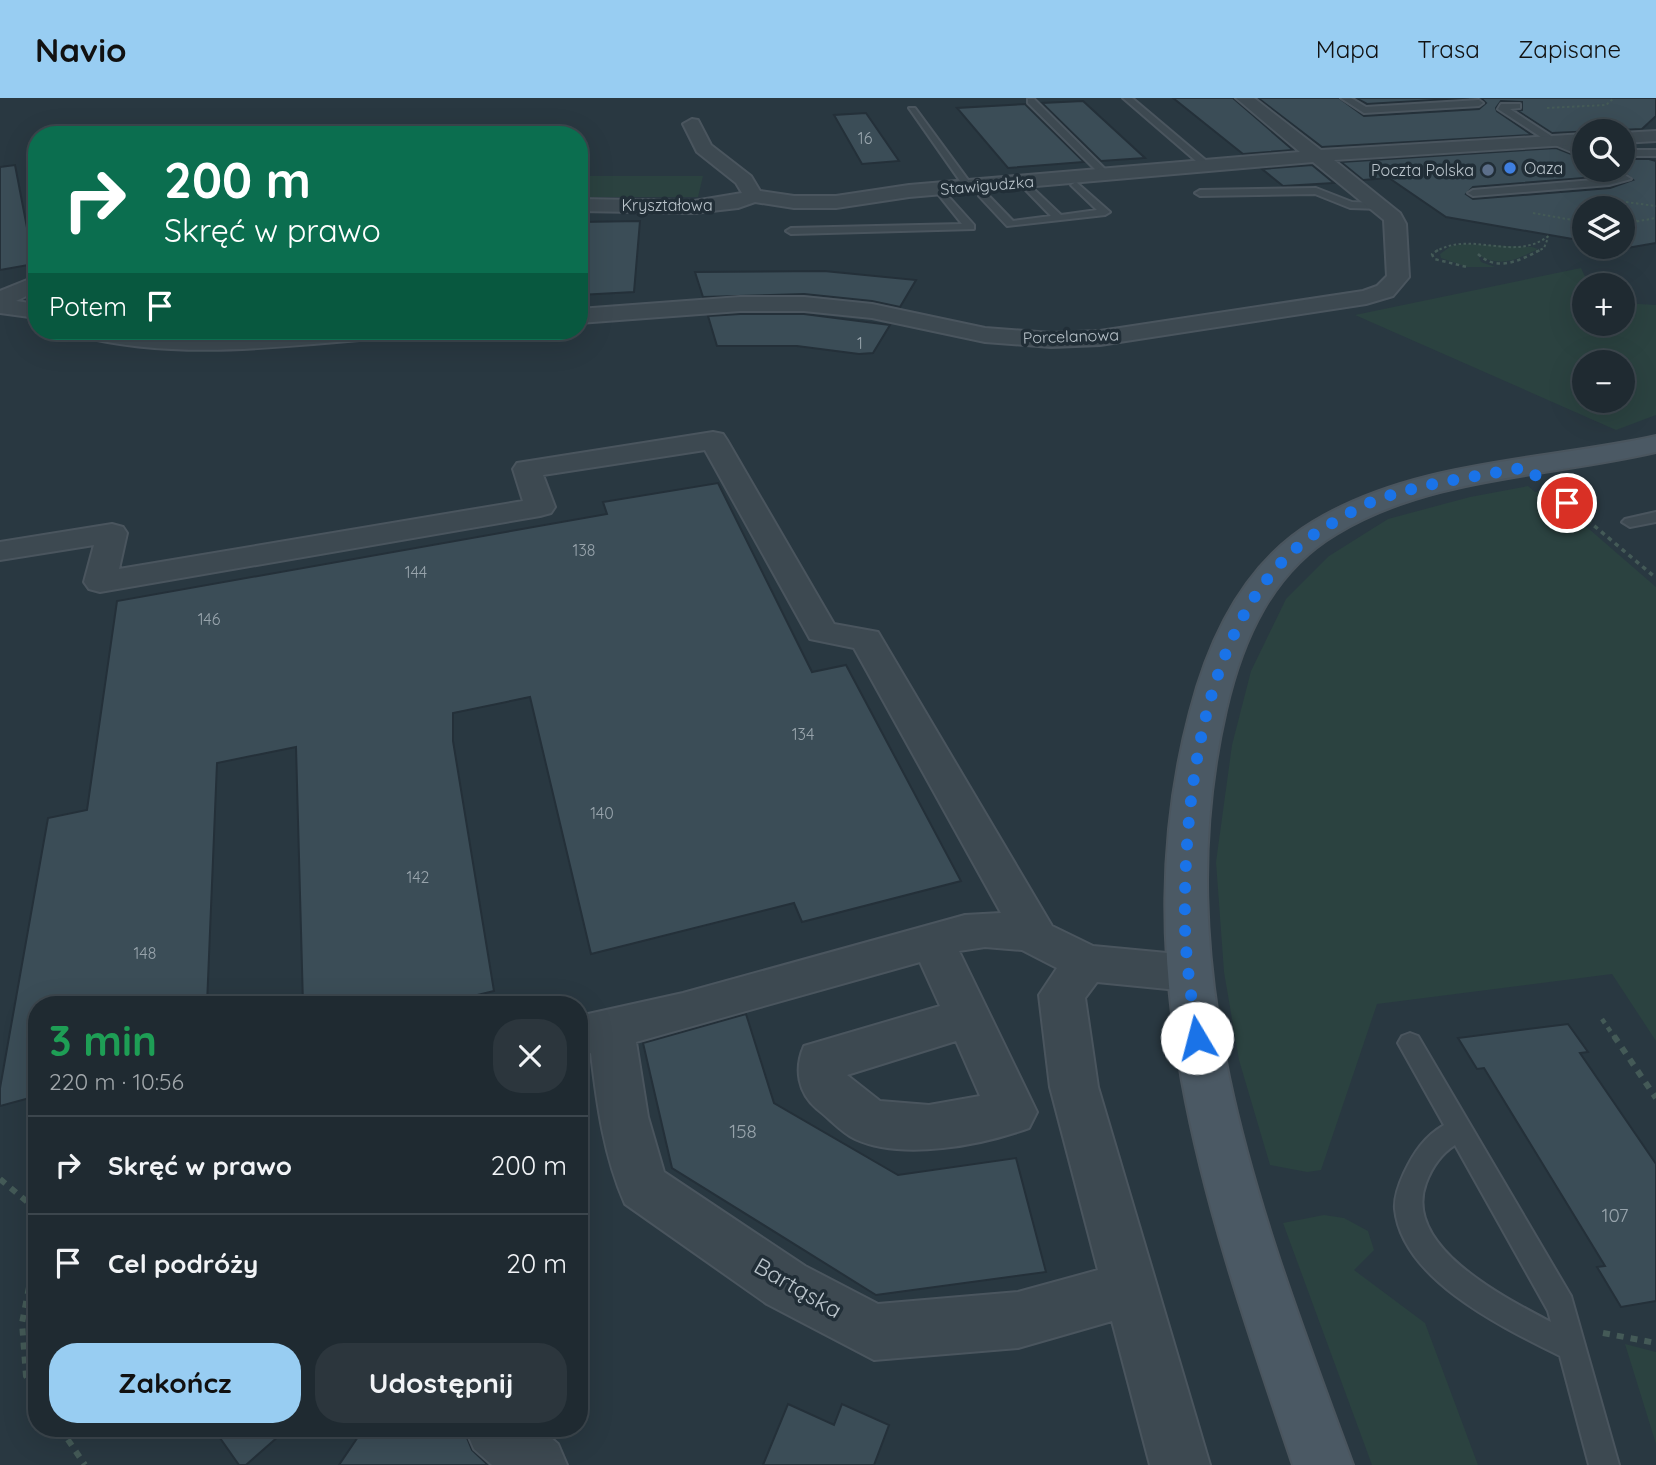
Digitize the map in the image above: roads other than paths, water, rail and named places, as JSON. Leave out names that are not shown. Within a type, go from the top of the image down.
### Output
[{"type":"street","points":[[1244,98],[1317,156]]},
{"type":"street","points":[[692,124],[703,148],[744,180],[753,195]]},
{"type":"street","points":[[1635,137],[1656,136]]},
{"type":"street","name":"Stawigudzka","points":[[753,195],[816,203],[939,189],[975,190],[1022,181],[1206,165],[1572,140]]},
{"type":"street","name":"Porcelanowa","points":[[588,315],[740,304],[792,304],[872,311],[985,335],[1051,340],[1100,338],[1336,302],[1385,291],[1398,277],[1396,224],[1381,206],[1317,156]]},
{"type":"street","name":"Kryształowa","points":[[588,205],[720,205],[744,201],[753,195]]},
{"type":"street","points":[[28,286],[13,292],[4,300],[7,308],[28,311]]},
{"type":"street","points":[[144,340],[197,343],[244,340]]},
{"type":"street","points":[[0,551],[112,533],[100,582],[540,507],[527,469],[713,440],[822,632],[866,640],[1036,936]]},
{"type":"street","points":[[1323,1465],[1293,1379],[1212,1119],[1188,973],[1186,864],[1199,753],[1211,697],[1227,647],[1252,600],[1267,578],[1289,554],[1322,529],[1370,503],[1419,489],[1656,444]]},
{"type":"street","name":"Bartąska","points":[[1129,1289],[1018,1320],[874,1332],[786,1285],[643,1186],[595,1033],[683,1012],[965,932],[995,928],[1012,929],[1036,936],[1086,963],[1188,973]]},
{"type":"street","points":[[933,942],[968,1018]]},
{"type":"street","points":[[1086,963],[1062,995],[1074,1087],[1180,1465]]},
{"type":"street","points":[[505,1437],[537,1465]]},
{"type":"lane","points":[[1126,98],[1206,165]]},
{"type":"lane","points":[[1345,98],[1364,110],[1479,103]]},
{"type":"lane","points":[[1031,101],[1105,174]]},
{"type":"lane","points":[[1517,106],[1502,107],[1553,141],[1572,149]]},
{"type":"lane","points":[[912,110],[975,190],[1011,224],[1105,212],[1076,186]]},
{"type":"lane","points":[[1635,153],[1656,153]]},
{"type":"lane","points":[[1022,181],[1059,218]]},
{"type":"lane","points":[[1473,193],[1616,182]]},
{"type":"lane","points":[[791,231],[970,227],[939,189]]},
{"type":"lane","points":[[1200,193],[1316,191],[1350,205],[1381,206]]},
{"type":"lane","points":[[1630,522],[1656,517]]},
{"type":"lane","points":[[1410,1043],[1561,1306],[1604,1465]]},
{"type":"lane","points":[[1459,1128],[1431,1150],[1412,1187],[1408,1210],[1414,1231],[1434,1262],[1517,1321],[1572,1348]]},
{"type":"place","name":"Oaza","points":[[1510,168]]},
{"type":"place","name":"Poczta Polska","points":[[1488,170]]}]
